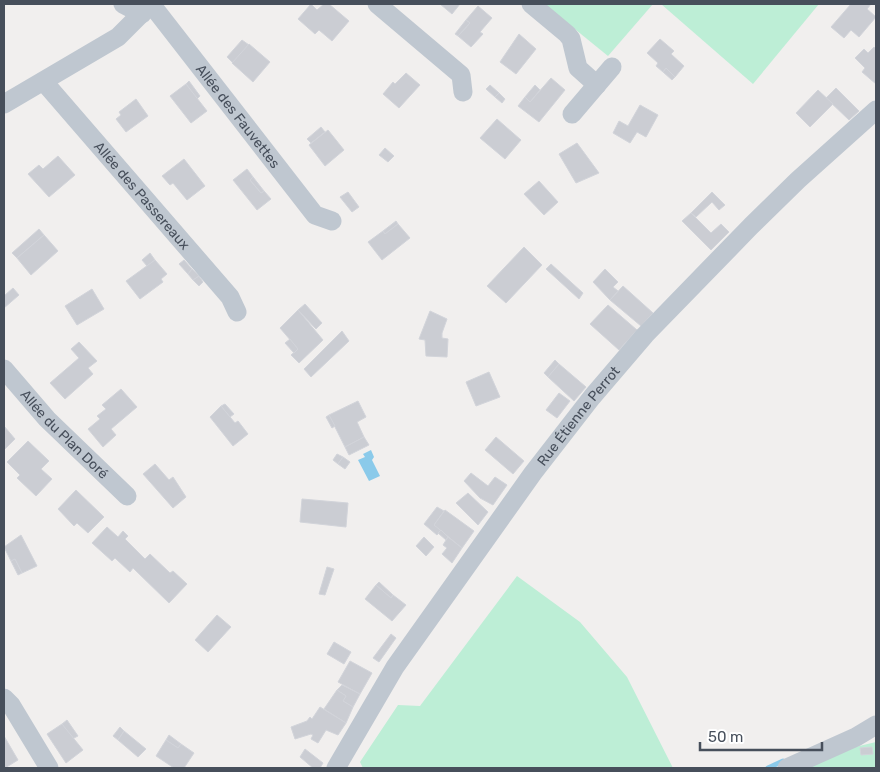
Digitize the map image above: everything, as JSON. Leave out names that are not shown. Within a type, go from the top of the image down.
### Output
[{"type":"street","points":[[124,4],[148,7]]},
{"type":"street","points":[[377,4],[461,75],[463,92]]},
{"type":"street","points":[[531,4],[567,34],[571,40],[578,68],[597,85]]},
{"type":"street","points":[[4,104],[118,37],[148,7]]},
{"type":"street","name":"Allée des Fauvettes","points":[[148,7],[315,215],[332,221]]},
{"type":"street","points":[[572,114],[612,67]]},
{"type":"street","name":"Allée des Passereaux","points":[[44,82],[230,297],[237,312]]},
{"type":"street","name":"Rue Étienne Perrot","points":[[342,766],[395,667],[533,473],[592,397],[646,335],[750,226],[876,110]]},
{"type":"street","name":"Allée du Plan Doré","points":[[4,369],[47,419],[128,496]]},
{"type":"street","points":[[4,698],[11,705],[49,768]]},
{"type":"street","points":[[787,768],[876,725]]},
{"type":"green space","points":[[544,4],[653,4],[608,56]]},
{"type":"green space","points":[[661,4],[819,4],[753,84]]},
{"type":"green space","points":[[517,576],[580,622],[627,677],[673,768],[363,768],[360,762],[398,705],[420,706]]},
{"type":"green space","points":[[876,742],[876,768],[796,768],[830,753]]},
{"type":"water","points":[[371,450],[374,457],[372,460],[380,476],[369,481],[358,460],[365,457],[363,454]]},
{"type":"building","points":[[311,4],[317,10],[324,4],[329,4],[349,21],[332,41],[319,30],[315,34],[298,19]]},
{"type":"building","points":[[440,4],[460,4],[452,14]]},
{"type":"building","points":[[851,4],[871,4],[867,9],[876,17],[859,37],[851,30],[844,38],[831,27]]},
{"type":"building","points":[[478,6],[492,18],[480,32],[483,34],[471,47],[458,36],[470,23],[466,20]]},
{"type":"building","points":[[466,20],[470,23],[458,36],[455,34]]},
{"type":"building","points":[[519,34],[536,49],[516,74],[500,62]]},
{"type":"building","points":[[660,39],[674,51],[671,54],[684,66],[675,77],[666,68],[663,72],[656,66],[658,63],[647,53]]},
{"type":"building","points":[[242,40],[249,45],[233,63],[227,57]]},
{"type":"building","points":[[249,44],[270,62],[253,82],[232,63]]},
{"type":"building","points":[[874,47],[876,49],[876,84],[862,72],[865,68],[855,58],[864,49],[868,53]]},
{"type":"building","points":[[666,68],[675,77],[672,80],[663,72]]},
{"type":"building","points":[[406,73],[420,85],[399,108],[383,94],[393,82],[395,84]]},
{"type":"building","points":[[551,78],[565,90],[539,122],[518,106],[525,97],[530,102]]},
{"type":"building","points":[[189,81],[200,96],[197,99],[186,84]]},
{"type":"building","points":[[186,84],[207,111],[191,123],[170,96]]},
{"type":"building","points":[[490,85],[499,93],[495,97],[486,89]]},
{"type":"building","points":[[535,85],[540,90],[530,102],[525,97]]},
{"type":"building","points":[[836,88],[859,111],[849,120],[826,98]]},
{"type":"building","points":[[818,90],[833,104],[810,127],[796,113]]},
{"type":"building","points":[[499,93],[505,99],[502,103],[495,97]]},
{"type":"building","points":[[136,99],[148,116],[126,132],[116,119],[121,115],[119,112]]},
{"type":"building","points":[[640,105],[658,115],[646,137],[637,132],[630,143],[613,133],[619,121],[628,126]]},
{"type":"building","points":[[497,119],[521,140],[505,159],[480,138]]},
{"type":"building","points":[[321,127],[325,132],[311,143],[307,139]]},
{"type":"building","points":[[328,130],[344,150],[325,166],[309,145]]},
{"type":"building","points":[[577,143],[599,173],[576,183],[559,154]]},
{"type":"building","points":[[385,148],[394,156],[388,162],[379,155]]},
{"type":"building","points":[[58,156],[75,175],[49,197],[28,174],[39,165],[43,169]]},
{"type":"building","points":[[184,159],[205,186],[187,200],[173,183],[170,185],[162,176]]},
{"type":"building","points":[[247,169],[253,177],[250,180],[261,193],[264,191],[271,199],[257,210],[233,180]]},
{"type":"building","points":[[253,177],[264,191],[261,193],[250,180]]},
{"type":"building","points":[[539,181],[558,202],[544,215],[524,194]]},
{"type":"building","points":[[348,192],[359,207],[352,212],[340,197]]},
{"type":"building","points":[[712,192],[725,205],[719,210],[712,202],[696,217],[691,213]]},
{"type":"building","points":[[691,213],[711,233],[721,224],[729,232],[711,250],[682,221]]},
{"type":"building","points":[[396,221],[398,224],[385,234],[383,231]]},
{"type":"building","points":[[398,224],[410,238],[382,260],[368,242],[383,231],[385,234]]},
{"type":"building","points":[[39,229],[44,235],[17,258],[12,253]]},
{"type":"building","points":[[44,235],[58,251],[31,275],[17,258]]},
{"type":"building","points":[[524,247],[542,265],[506,303],[487,286]]},
{"type":"building","points":[[150,253],[155,260],[147,266],[142,260]]},
{"type":"building","points":[[155,260],[167,274],[161,279],[163,282],[140,299],[126,281]]},
{"type":"building","points":[[184,260],[192,269],[188,274],[179,264]]},
{"type":"building","points":[[551,264],[583,293],[579,299],[546,269]]},
{"type":"building","points":[[192,269],[199,276],[193,280],[188,274]]},
{"type":"building","points":[[605,269],[618,282],[613,287],[618,291],[610,300],[593,282]]},
{"type":"building","points":[[199,276],[203,282],[199,286],[193,280]]},
{"type":"building","points":[[623,286],[653,313],[641,326],[610,300]]},
{"type":"building","points":[[13,288],[19,295],[4,308],[4,296]]},
{"type":"building","points":[[92,289],[104,309],[77,325],[65,306]]},
{"type":"building","points":[[305,304],[322,323],[316,329],[298,310]]},
{"type":"building","points":[[608,305],[637,330],[619,350],[590,324]]},
{"type":"building","points":[[298,310],[323,340],[299,363],[291,355],[298,349],[280,328]]},
{"type":"building","points":[[430,311],[447,319],[442,338],[448,339],[447,357],[426,356],[425,340],[419,339]]},
{"type":"building","points":[[342,331],[349,341],[311,377],[304,369]]},
{"type":"building","points":[[290,339],[298,349],[294,353],[285,343]]},
{"type":"building","points":[[79,342],[97,361],[88,368],[93,374],[65,399],[50,383],[79,358],[71,349]]},
{"type":"building","points":[[555,360],[559,364],[548,377],[544,373]]},
{"type":"building","points":[[559,364],[586,387],[574,401],[548,377]]},
{"type":"building","points":[[489,372],[500,397],[476,406],[466,382]]},
{"type":"building","points":[[121,389],[137,407],[111,429],[116,435],[103,447],[88,429],[100,419],[97,416],[106,409],[102,405]]},
{"type":"building","points":[[559,393],[570,401],[557,418],[546,410]]},
{"type":"building","points":[[358,401],[366,417],[357,422],[364,437],[345,447],[329,415]]},
{"type":"building","points":[[225,404],[234,414],[230,417],[221,406]]},
{"type":"building","points":[[221,406],[235,423],[238,421],[248,434],[233,446],[210,417]]},
{"type":"building","points":[[329,415],[335,426],[332,428],[326,417]]},
{"type":"building","points":[[4,426],[15,439],[4,450]]},
{"type":"building","points":[[364,437],[369,445],[349,455],[345,447]]},
{"type":"building","points":[[496,437],[524,461],[513,474],[485,450]]},
{"type":"building","points":[[28,441],[49,461],[41,469],[52,479],[36,496],[17,478],[20,475],[7,462]]},
{"type":"building","points":[[337,454],[343,457],[338,464],[333,460]]},
{"type":"building","points":[[343,457],[350,462],[345,469],[338,464]]},
{"type":"building","points":[[155,464],[169,480],[173,477],[186,497],[173,508],[143,474]]},
{"type":"building","points":[[471,473],[488,486],[495,477],[507,485],[493,505],[480,498],[464,481]]},
{"type":"building","points":[[76,490],[104,517],[88,533],[77,523],[74,526],[58,509]]},
{"type":"building","points":[[468,493],[488,512],[478,525],[456,503]]},
{"type":"building","points":[[302,499],[348,503],[346,527],[300,522]]},
{"type":"building","points":[[437,507],[444,511],[434,525],[441,530],[437,535],[424,524]]},
{"type":"building","points":[[445,510],[474,531],[462,548],[434,525]]},
{"type":"building","points":[[107,527],[118,537],[123,531],[128,536],[125,539],[145,559],[150,554],[170,573],[173,571],[187,584],[169,603],[133,568],[130,572],[115,558],[112,561],[92,543]]},
{"type":"building","points":[[441,530],[448,537],[446,540],[438,533]]},
{"type":"building","points":[[21,535],[37,566],[22,573],[15,559],[11,561],[4,547]]},
{"type":"building","points":[[424,537],[434,547],[426,556],[416,546]]},
{"type":"building","points":[[448,537],[462,548],[452,563],[442,554],[447,548],[443,545]]},
{"type":"building","points":[[15,559],[22,573],[18,575],[11,561]]},
{"type":"building","points":[[327,567],[334,569],[325,595],[319,594]]},
{"type":"building","points":[[379,582],[393,595],[391,598],[376,585]]},
{"type":"building","points":[[376,585],[391,598],[393,595],[406,605],[392,621],[365,599]]},
{"type":"building","points":[[217,615],[231,627],[208,652],[195,640]]},
{"type":"building","points":[[391,634],[396,638],[379,662],[373,658]]},
{"type":"building","points":[[334,642],[351,652],[344,664],[327,654]]},
{"type":"building","points":[[350,661],[372,673],[360,694],[338,682]]},
{"type":"building","points":[[342,685],[360,694],[353,707],[343,701],[346,696],[337,690]]},
{"type":"building","points":[[337,690],[346,696],[343,701],[353,707],[346,723],[324,709]]},
{"type":"building","points":[[320,707],[346,723],[338,735],[326,730],[318,743],[311,739],[313,735],[311,734],[295,739],[291,727],[307,721],[310,717],[312,719]]},
{"type":"building","points":[[67,720],[78,736],[72,739],[62,724]]},
{"type":"building","points":[[62,724],[83,750],[66,763],[47,734]]},
{"type":"building","points":[[120,727],[124,731],[118,740],[113,736]]},
{"type":"building","points":[[124,731],[146,749],[138,757],[118,740]]},
{"type":"building","points":[[169,735],[181,744],[178,748],[166,740]]},
{"type":"building","points":[[4,736],[18,760],[5,768],[4,768]]},
{"type":"building","points":[[166,740],[178,748],[181,744],[194,753],[184,768],[174,768],[156,756]]},
{"type":"building","points":[[872,747],[873,754],[861,755],[860,748]]},
{"type":"building","points":[[305,749],[323,763],[320,768],[313,768],[300,757]]},
{"type":"waterway","points":[[768,768],[783,761]]}]
